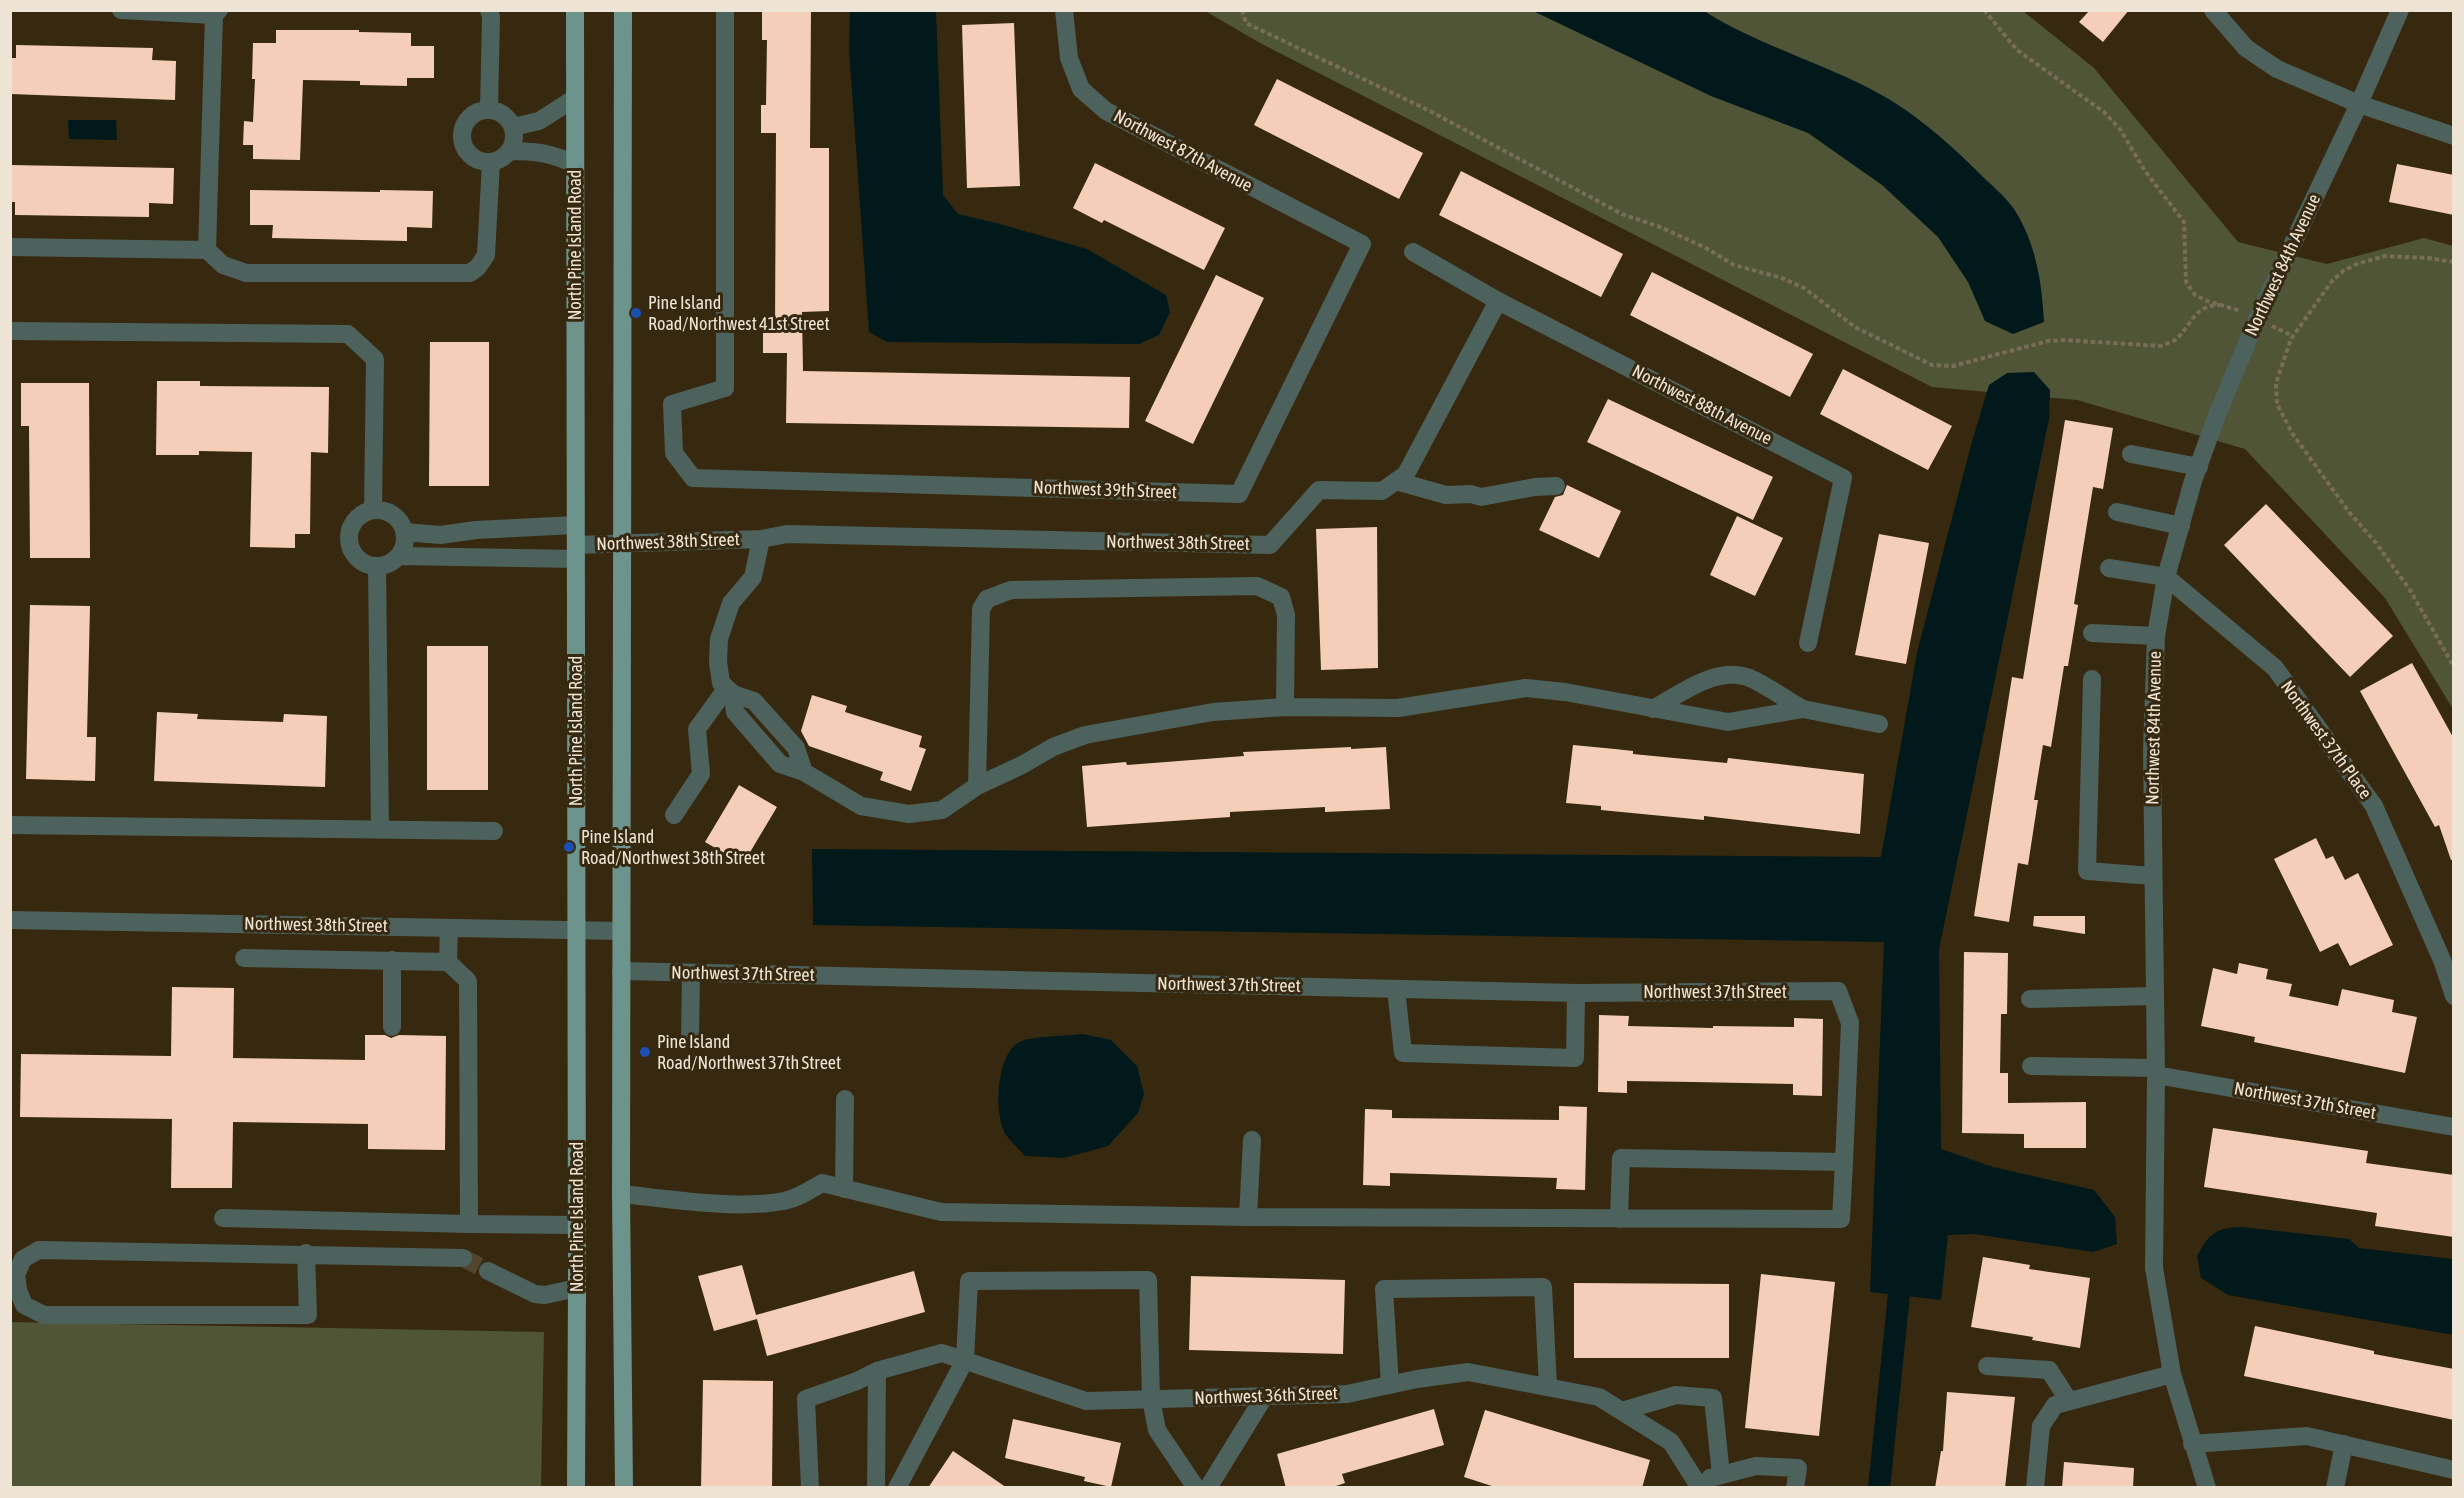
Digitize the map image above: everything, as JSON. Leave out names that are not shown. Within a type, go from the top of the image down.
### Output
[{"type":"main road","name":"North Pine Island Road","points":[[574,10],[576,1488]]},
{"type":"main road","points":[[623,10],[621,1194],[624,1488]]},
{"type":"street","points":[[121,10],[217,13],[207,250]]},
{"type":"street","points":[[489,10],[491,17],[489,110]]},
{"type":"street","name":"Northwest 39th Street","points":[[725,10],[725,388],[672,404],[674,453],[693,478],[1239,494],[1362,244]]},
{"type":"street","name":"Northwest 87th Avenue","points":[[1064,10],[1069,58],[1081,89],[1106,111],[1362,244]]},
{"type":"street","points":[[2213,10],[2246,48],[2277,69],[2359,104],[2454,136]]},
{"type":"street","name":"Northwest 84th Avenue","points":[[2207,1488],[2172,1374],[2154,1268],[2156,1071],[2152,750],[2156,636],[2166,577],[2199,467],[2257,319],[2359,104],[2400,10]]},
{"type":"street","points":[[513,127],[539,121],[575,98]]},
{"type":"street","points":[[489,110],[499,113],[508,118],[513,127],[515,137],[510,151],[498,161],[478,160],[469,154],[464,146],[462,136],[465,126],[471,117],[479,112],[489,110]]},
{"type":"street","points":[[510,151],[537,151],[552,154],[575,164]]},
{"type":"street","points":[[10,247],[207,250],[223,265],[246,273],[470,273],[478,267],[486,255],[491,162]]},
{"type":"street","name":"Northwest 88th Avenue","points":[[1413,252],[1498,301],[1843,478],[1808,643]]},
{"type":"street","points":[[1396,481],[1406,474],[1498,301]]},
{"type":"street","points":[[10,331],[348,334],[375,359],[373,510]]},
{"type":"street","points":[[2131,454],[2199,467]]},
{"type":"street","points":[[1396,481],[1446,495],[1471,494],[1481,497],[1535,487],[1556,486]]},
{"type":"street","name":"Northwest 38th Street","points":[[399,556],[576,552],[622,543],[761,539],[787,534],[1270,545],[1319,490],[1382,491],[1396,481]]},
{"type":"street","points":[[373,510],[390,513],[397,518],[405,532],[405,540],[399,556],[393,562],[377,567],[361,562],[354,555],[348,537],[356,519],[373,510]]},
{"type":"street","points":[[2117,512],[2181,526]]},
{"type":"street","points":[[405,532],[440,535],[476,530],[576,525]]},
{"type":"street","name":"Northwest 38th Street","points":[[730,692],[721,682],[719,639],[731,603],[753,578],[761,539]]},
{"type":"street","points":[[377,567],[380,830]]},
{"type":"street","points":[[2109,568],[2166,577]]},
{"type":"street","name":"Northwest 37th Place","points":[[2166,577],[2275,668],[2374,806],[2442,960],[2454,996]]},
{"type":"street","points":[[977,786],[981,609],[987,599],[1011,590],[1257,586],[1281,597],[1286,615],[1285,707]]},
{"type":"street","points":[[2092,633],[2156,636]]},
{"type":"street","points":[[1653,709],[1701,683],[1722,676],[1747,677],[1803,710]]},
{"type":"street","points":[[2092,679],[2087,871],[2153,876]]},
{"type":"street","points":[[674,815],[701,774],[697,729],[730,692],[754,701],[796,748],[804,772],[861,806],[909,814],[942,810],[977,786],[1022,765],[1053,747],[1085,735],[1213,712],[1285,707],[1398,708],[1526,687],[1728,722],[1803,710],[1879,724]]},
{"type":"street","points":[[10,825],[494,831]]},
{"type":"street","name":"Northwest 38th Street","points":[[10,920],[621,931]]},
{"type":"street","points":[[448,962],[449,928]]},
{"type":"street","points":[[244,958],[448,962],[468,981],[469,1224]]},
{"type":"street","points":[[392,960],[392,1027]]},
{"type":"street","name":"Northwest 37th Street","points":[[621,971],[1576,993],[1838,991],[1850,1023],[1844,1162]]},
{"type":"street","points":[[690,1039],[691,973]]},
{"type":"street","points":[[1396,989],[1403,1053],[1575,1058],[1576,993]]},
{"type":"street","points":[[2030,999],[2155,996]]},
{"type":"street","name":"Northwest 37th Street","points":[[2031,1066],[2156,1071],[2454,1127]]},
{"type":"street","points":[[844,1189],[845,1099]]},
{"type":"street","points":[[1248,1217],[1252,1140]]},
{"type":"street","points":[[621,1194],[702,1202],[761,1203],[792,1198],[822,1183],[941,1212],[1248,1217],[1619,1219],[1841,1219],[1844,1162],[1620,1158],[1619,1219]]},
{"type":"street","points":[[223,1218],[576,1225]]},
{"type":"street","points":[[306,1253],[308,1314],[44,1315],[24,1305],[18,1290],[16,1275],[23,1259],[39,1250],[306,1253],[463,1258]]},
{"type":"street","points":[[488,1271],[535,1294],[545,1295],[577,1288]]},
{"type":"street","points":[[897,1488],[965,1360],[969,1281],[1148,1280],[1152,1399],[1157,1430],[1196,1488]]},
{"type":"street","points":[[1390,1385],[1384,1289],[1543,1287],[1548,1387]]},
{"type":"street","name":"Northwest 36th Street","points":[[810,1488],[806,1399],[857,1381],[877,1371],[942,1353],[1086,1401],[1347,1394],[1468,1372],[1599,1397],[1671,1442],[1698,1485]]},
{"type":"street","points":[[1987,1366],[2049,1370],[2069,1401]]},
{"type":"street","points":[[876,1488],[877,1371]]},
{"type":"street","points":[[2035,1488],[2041,1426],[2055,1405],[2172,1374]]},
{"type":"street","points":[[1622,1411],[1676,1395],[1713,1398],[1721,1475]]},
{"type":"street","points":[[1208,1488],[1264,1397]]},
{"type":"street","points":[[2192,1444],[2307,1436],[2454,1470]]},
{"type":"street","points":[[2335,1488],[2344,1444]]},
{"type":"street","points":[[1698,1485],[1721,1475],[1756,1466],[1798,1468],[1795,1488]]},
{"type":"path","points":[[1242,10],[1246,23],[1428,110],[1622,214],[1660,227],[1706,248],[1734,265],[1782,278],[1804,288],[1855,327],[1932,365],[1953,366],[2064,340],[2162,346],[2175,340],[2197,313],[2210,305],[2220,305]]},
{"type":"path","points":[[1984,10],[2017,50],[2104,112],[2120,129],[2145,171],[2184,222],[2186,282],[2195,295],[2241,311]]},
{"type":"path","points":[[2454,262],[2403,255],[2385,256],[2367,260],[2343,271],[2332,281],[2291,339],[2276,383],[2277,404],[2292,433],[2349,512],[2376,543],[2410,590],[2454,667]]},
{"type":"green space","points":[[1205,11],[2023,11],[2094,68],[2238,242],[2327,264],[2424,238],[2453,246],[2453,709],[2385,598],[2245,449],[2077,400],[1932,387],[1260,43]]},
{"type":"green space","points":[[11,1322],[544,1332],[541,1487],[11,1488]]},
{"type":"water","points":[[850,11],[936,11],[943,195],[958,214],[1087,249],[1166,295],[1170,312],[1159,335],[1139,344],[887,342],[869,332],[849,50]]},
{"type":"water","points":[[1533,11],[1704,11],[1750,36],[1846,77],[1892,101],[1916,117],[1948,144],[2014,209],[2033,249],[2042,293],[2044,322],[2013,334],[1985,321],[1968,282],[1938,237],[1882,185],[1808,133],[1711,96]]},
{"type":"water","points":[[68,120],[116,120],[117,140],[69,139]]},
{"type":"water","points":[[2034,372],[2050,390],[2049,419],[1939,949],[1941,1149],[1993,1167],[2094,1190],[2115,1217],[2117,1244],[2093,1252],[1974,1234],[1948,1235],[1941,1300],[1870,1292],[1884,942],[813,925],[812,849],[1881,857],[1917,653],[1971,445],[1989,385],[2007,373]]},
{"type":"water","points":[[1083,1034],[1111,1040],[1137,1066],[1144,1094],[1138,1113],[1108,1146],[1064,1158],[1025,1156],[1006,1135],[999,1113],[999,1084],[1007,1057],[1013,1047],[1028,1039]]},
{"type":"water","points":[[2242,1227],[2349,1239],[2359,1248],[2453,1259],[2453,1335],[2228,1295],[2201,1278],[2197,1256],[2214,1233]]},
{"type":"building","points":[[762,10],[811,10],[810,148],[829,148],[829,311],[802,312],[803,371],[1130,377],[1129,428],[786,423],[787,353],[763,353],[763,327],[775,327],[776,133],[761,133],[761,105],[766,105],[767,40],[762,40]]},
{"type":"building","points":[[2090,10],[2129,10],[2103,42],[2079,22]]},
{"type":"building","points":[[1014,23],[1020,186],[967,188],[962,25]]},
{"type":"building","points":[[276,30],[359,30],[359,32],[411,33],[411,46],[434,46],[434,78],[407,78],[407,86],[360,85],[360,81],[303,80],[300,160],[253,159],[253,145],[243,145],[244,121],[253,122],[255,79],[252,79],[253,43],[276,43]]},
{"type":"building","points":[[16,45],[153,48],[152,60],[176,61],[175,100],[10,94],[10,58],[16,58]]},
{"type":"building","points":[[1277,79],[1423,153],[1399,199],[1254,125]]},
{"type":"building","points":[[1095,163],[1225,228],[1204,270],[1104,220],[1102,223],[1073,208]]},
{"type":"building","points":[[2397,164],[2454,175],[2454,215],[2389,202]]},
{"type":"building","points":[[10,165],[174,168],[173,204],[149,203],[149,217],[15,215],[15,202],[10,202]]},
{"type":"building","points":[[1461,171],[1623,254],[1601,297],[1439,215]]},
{"type":"building","points":[[250,190],[433,191],[432,228],[407,227],[407,241],[272,238],[273,225],[250,225]]},
{"type":"building","points":[[1652,272],[1813,354],[1790,397],[1630,315]]},
{"type":"building","points":[[1216,275],[1264,298],[1193,444],[1145,421]]},
{"type":"building","points":[[430,342],[489,342],[489,486],[429,486]]},
{"type":"building","points":[[1843,369],[1952,426],[1928,470],[1820,414]]},
{"type":"building","points":[[157,381],[200,381],[200,386],[329,387],[328,453],[311,452],[310,534],[295,534],[295,548],[250,547],[252,452],[199,451],[199,455],[156,455]]},
{"type":"building","points":[[21,383],[89,383],[90,558],[30,558],[29,426],[21,426]]},
{"type":"building","points":[[1608,399],[1773,477],[1753,520],[1587,442]]},
{"type":"building","points":[[2065,420],[2113,428],[2103,489],[2093,487],[2074,604],[2078,605],[2068,666],[2064,666],[2051,747],[2043,745],[2034,800],[2038,800],[2028,865],[2018,863],[2009,922],[1974,916],[2012,677],[2023,679]]},
{"type":"building","points":[[1567,485],[1621,511],[1599,558],[1539,530],[1555,497],[1563,495]]},
{"type":"building","points":[[2266,504],[2393,636],[2350,677],[2224,545]]},
{"type":"building","points":[[1737,516],[1783,538],[1755,596],[1710,575]]},
{"type":"building","points":[[1377,527],[1378,668],[1321,670],[1316,529]]},
{"type":"building","points":[[1879,534],[1929,543],[1906,664],[1855,655]]},
{"type":"building","points":[[30,605],[90,606],[87,737],[96,737],[95,781],[26,779]]},
{"type":"building","points":[[427,646],[488,646],[488,790],[427,790]]},
{"type":"building","points":[[2412,663],[2454,739],[2454,859],[2451,860],[2439,825],[2435,827],[2360,691]]},
{"type":"building","points":[[812,695],[847,706],[845,712],[922,736],[919,747],[926,749],[911,791],[880,780],[883,772],[809,746],[801,731]]},
{"type":"building","points":[[157,712],[198,714],[197,719],[283,722],[284,714],[327,716],[325,787],[154,781]]},
{"type":"building","points":[[1573,745],[1633,751],[1633,754],[1727,763],[1728,758],[1864,774],[1860,834],[1704,816],[1704,820],[1601,810],[1601,806],[1566,803]]},
{"type":"building","points":[[1351,747],[1351,749],[1386,747],[1390,809],[1325,812],[1325,807],[1230,812],[1230,817],[1087,827],[1082,766],[1244,756],[1243,752]]},
{"type":"building","points":[[739,785],[777,807],[743,864],[705,842]]},
{"type":"building","points":[[2316,838],[2326,859],[2333,856],[2345,880],[2358,873],[2393,945],[2350,966],[2338,943],[2320,952],[2274,859]]},
{"type":"building","points":[[2034,916],[2085,916],[2085,934],[2033,926]]},
{"type":"building","points":[[1964,952],[2008,953],[2007,1014],[2001,1014],[2000,1073],[2008,1073],[2008,1103],[2086,1102],[2086,1148],[2024,1148],[2024,1134],[1962,1133]]},
{"type":"building","points":[[2239,963],[2268,969],[2266,979],[2292,984],[2289,996],[2338,1006],[2342,989],[2394,1000],[2392,1012],[2417,1017],[2405,1073],[2254,1042],[2255,1037],[2201,1026],[2213,968],[2237,974]]},
{"type":"building","points":[[172,987],[234,988],[233,1058],[365,1060],[365,1035],[385,1035],[391,1038],[399,1035],[446,1036],[445,1150],[368,1149],[368,1124],[233,1122],[232,1188],[171,1188],[172,1119],[20,1117],[21,1054],[171,1056]]},
{"type":"building","points":[[1599,1015],[1629,1016],[1628,1026],[1713,1028],[1713,1026],[1794,1027],[1794,1018],[1823,1019],[1822,1096],[1793,1095],[1793,1084],[1694,1082],[1627,1081],[1627,1093],[1598,1092]]},
{"type":"building","points":[[1559,1106],[1587,1107],[1585,1190],[1556,1189],[1557,1178],[1390,1173],[1390,1186],[1363,1185],[1365,1109],[1392,1110],[1392,1118],[1559,1120]]},
{"type":"building","points":[[2213,1128],[2368,1151],[2366,1163],[2454,1175],[2454,1237],[2375,1226],[2377,1213],[2204,1187]]},
{"type":"building","points":[[1983,1257],[2030,1265],[2029,1269],[2090,1278],[2080,1348],[2032,1340],[2033,1337],[1971,1327]]},
{"type":"building","points":[[742,1265],[756,1315],[914,1271],[925,1312],[767,1356],[757,1319],[714,1331],[698,1276]]},
{"type":"building","points":[[1761,1274],[1835,1282],[1819,1436],[1745,1428]]},
{"type":"building","points":[[1191,1276],[1345,1280],[1343,1354],[1189,1350]]},
{"type":"building","points":[[1574,1283],[1729,1284],[1729,1358],[1574,1358]]},
{"type":"building","points":[[2255,1326],[2374,1351],[2374,1354],[2454,1369],[2454,1420],[2244,1376]]},
{"type":"building","points":[[703,1380],[773,1381],[772,1488],[701,1488]]},
{"type":"building","points":[[1947,1392],[2015,1397],[2005,1488],[1935,1488],[1941,1451],[1943,1451]]},
{"type":"building","points":[[1434,1409],[1444,1445],[1342,1474],[1345,1483],[1330,1488],[1286,1488],[1277,1454]]},
{"type":"building","points":[[1485,1410],[1650,1460],[1642,1488],[1498,1488],[1464,1477]]},
{"type":"building","points":[[1013,1419],[1121,1443],[1111,1487],[1084,1481],[1085,1477],[1005,1458]]},
{"type":"building","points":[[953,1451],[984,1472],[1007,1488],[928,1488]]},
{"type":"building","points":[[2064,1462],[2134,1468],[2133,1488],[2062,1488]]},
{"type":"waterway","points":[[1879,1488],[1902,1265]]},
{"type":"tunnel","points":[[463,1258],[488,1271]]},
{"type":"place","name":"Pine Island Road/Northwest 41st Street","points":[[636,313]]},
{"type":"place","name":"Pine Island Road/Northwest 38th Street","points":[[569,847]]},
{"type":"place","name":"Pine Island Road/Northwest 37th Street","points":[[645,1052]]}]
